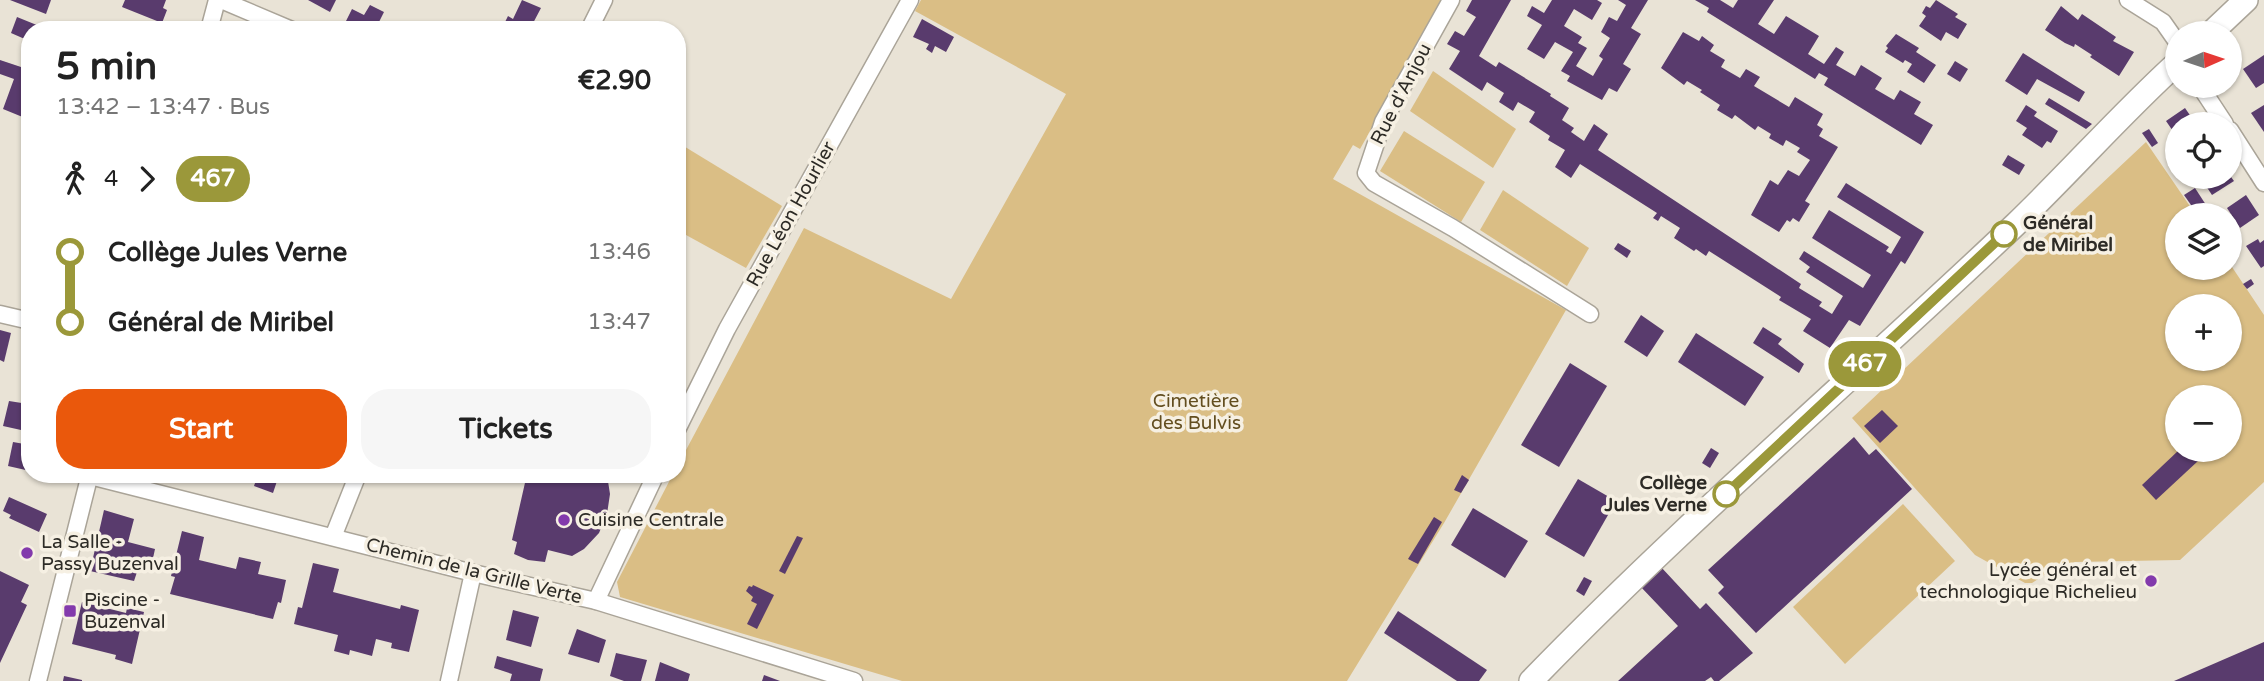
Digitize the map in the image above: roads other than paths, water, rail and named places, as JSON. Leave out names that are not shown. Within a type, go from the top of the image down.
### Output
[{"type":"main road","points":[[2224,21],[2246,0]]},
{"type":"main road","points":[[1531,680],[1664,548],[1726,494],[2016,223],[2165,75]]},
{"type":"street","points":[[212,21],[219,0],[270,21]]},
{"type":"street","points":[[594,21],[604,0]]},
{"type":"street","name":"Rue Léon Hourlier","points":[[686,412],[727,329],[910,0]]},
{"type":"street","name":"Rue d'Anjou","points":[[1451,0],[1383,122],[1366,173],[1374,183],[1453,228],[1590,314]]},
{"type":"street","points":[[2128,0],[2165,25]]},
{"type":"street","points":[[2242,149],[2264,183]]},
{"type":"street","points":[[0,314],[21,319]]},
{"type":"street","points":[[38,681],[88,483]]},
{"type":"street","name":"Chemin de la Grille Verte","points":[[143,483],[333,537],[596,601],[852,681]]},
{"type":"street","points":[[333,537],[354,483]]},
{"type":"street","points":[[596,601],[652,483]]},
{"type":"street","points":[[449,681],[473,573]]},
{"type":"place","name":"Général de Miribel","points":[[2004,234]]},
{"type":"place","name":"Collège Jules Verne","points":[[1726,494]]},
{"type":"place","name":"Cuisine Centrale","points":[[564,520]]},
{"type":"place","name":"La Salle - Passy Buzenval","points":[[27,553]]},
{"type":"place","name":"Lycée général et technologique Richelieu","points":[[2151,581]]},
{"type":"place","name":"Piscine - Buzenval","points":[[70,611]]},
{"type":"park label","name":"Cimetière des Bulvis","points":[[1196,412]]}]
